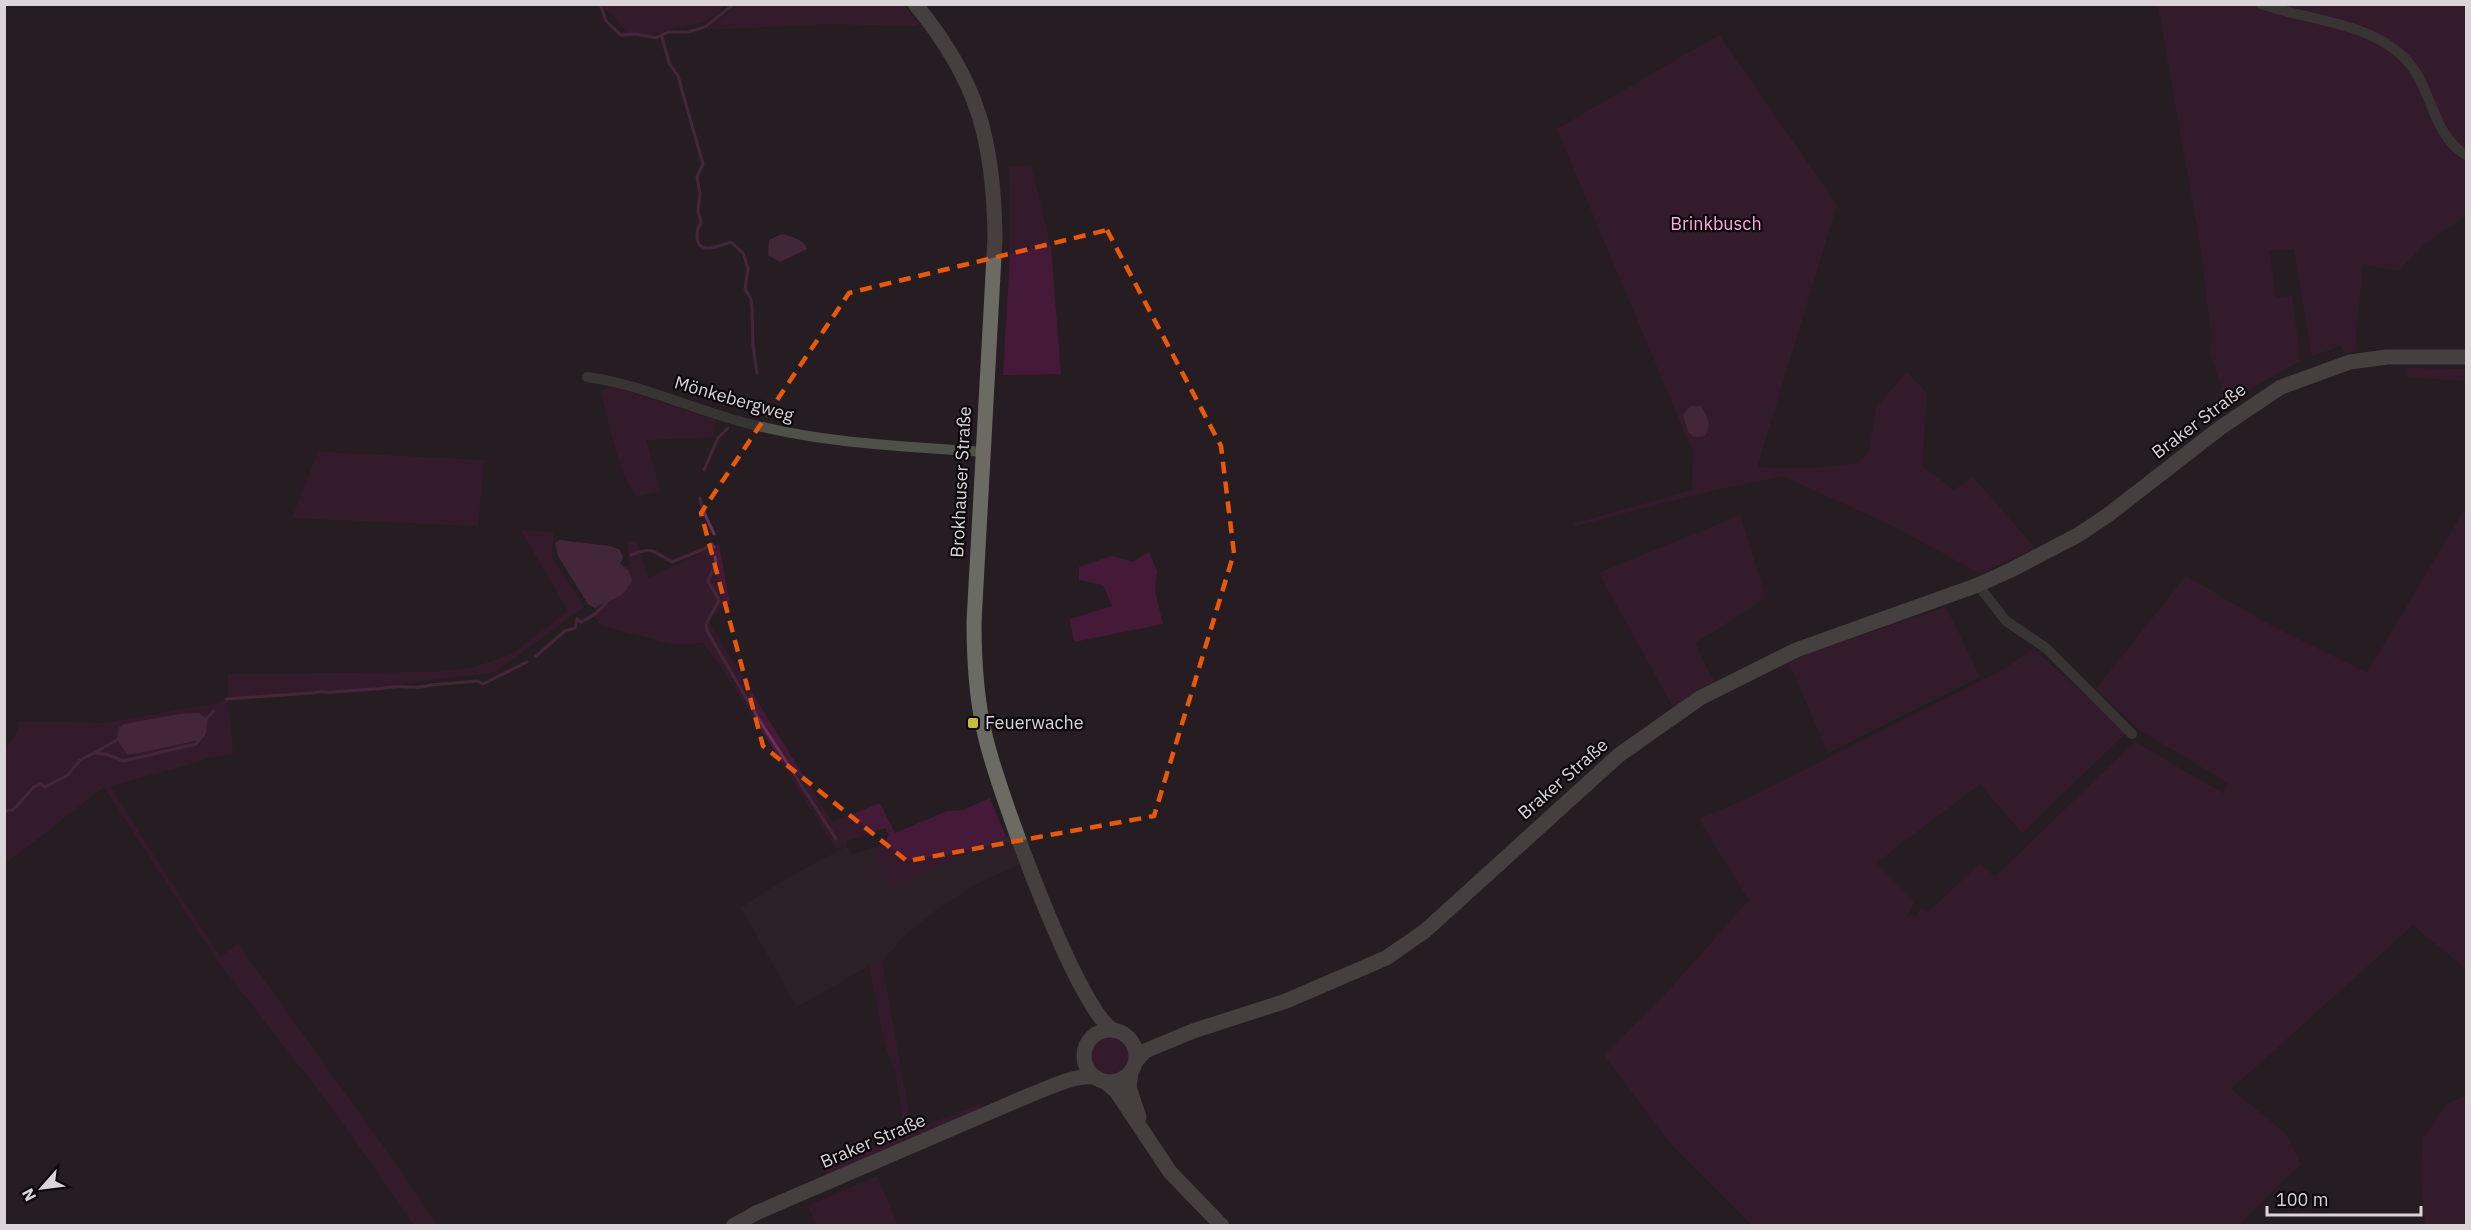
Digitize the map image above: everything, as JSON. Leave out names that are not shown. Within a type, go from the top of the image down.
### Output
[{"type":"street","name":"Brokhauser Straße","points":[[915,4],[946,44],[972,91],[990,159],[994,238],[974,622],[975,674],[981,715],[1000,790],[1071,965],[1090,1025],[1089,1039]]},
{"type":"street","points":[[2261,4],[2355,30],[2376,38],[2395,51],[2420,79],[2441,129],[2466,155]]},
{"type":"street","name":"Braker Straße","points":[[1134,1066],[1145,1051],[1193,1030],[1295,997],[1365,968],[1405,946],[1425,931],[1619,755],[1674,714],[1715,689],[1796,650],[1978,585],[2044,553],[2108,515],[2220,428],[2281,387],[2350,362],[2387,357],[2466,357]]},
{"type":"street","name":"Mönkebergweg","points":[[587,377],[612,381],[753,425],[807,436],[982,452]]},
{"type":"street","points":[[1978,585],[2006,621],[2046,648],[2132,734]]},
{"type":"street","name":"Brokhauser Straße","points":[[1071,965],[1101,1021],[1113,1029]]},
{"type":"street","points":[[1145,1134],[1130,1092],[1129,1080],[1134,1066],[1134,1045],[1129,1038],[1113,1029],[1104,1030],[1089,1039],[1083,1055],[1084,1064],[1100,1080],[1116,1091],[1145,1134],[1175,1178],[1222,1226]]},
{"type":"street","name":"Braker Straße","points":[[1129,1038],[1142,1040],[1193,1030]]},
{"type":"street","name":"Braker Straße","points":[[1030,1095],[1075,1067],[1083,1055]]},
{"type":"street","points":[[1100,1080],[1120,1081],[1134,1066]]},
{"type":"street","name":"Braker Straße","points":[[733,1226],[756,1213],[1030,1095],[1081,1077],[1100,1080]]},
{"type":"highlighted area","points":[[1107,230],[1221,446],[1234,553],[1154,816],[907,861],[763,746],[701,513],[849,293]]},
{"type":"shaded area","points":[[782,234],[800,241],[807,249],[780,262],[768,255],[769,240]]},
{"type":"shaded area","points":[[1691,406],[1701,406],[1705,413],[1708,424],[1705,436],[1694,437],[1688,432],[1683,415]]},
{"type":"shaded area","points":[[560,540],[610,546],[620,550],[623,558],[620,564],[628,570],[632,580],[625,592],[595,608],[588,604],[558,556],[555,543]]},
{"type":"shaded area","points":[[199,713],[206,719],[200,740],[128,755],[117,740],[119,727],[125,724],[180,714]]},
{"type":"shaded area","points":[[1010,835],[1022,863],[975,885],[937,909],[901,939],[882,962],[869,966],[797,1007],[741,908],[787,878],[847,846],[851,854],[879,846],[876,858],[889,888]]},
{"type":"green space","points":[[597,5],[726,5],[704,22],[650,35],[630,36],[611,14]]},
{"type":"green space","points":[[739,5],[904,5],[919,24],[915,26],[830,24],[706,30]]},
{"type":"green space","points":[[2158,5],[2466,5],[2466,216],[2424,244],[2398,271],[2363,264],[2356,335],[2357,351],[2345,354],[2341,346],[2312,356],[2294,250],[2269,250],[2276,298],[2292,295],[2300,361],[2227,402],[2210,354],[2211,334],[2201,250]]},
{"type":"green space","name":"Brinkbusch","points":[[1719,35],[1837,205],[1757,467],[1802,469],[1858,463],[1869,452],[1876,408],[1907,372],[1927,394],[1922,466],[1954,490],[1973,477],[2036,549],[1979,573],[1893,526],[1783,476],[1715,490],[1575,526],[1573,524],[1692,490],[1693,452],[1557,129]]},
{"type":"green space","points":[[1031,165],[1051,248],[1061,374],[1003,375],[1010,254],[1009,167]]},
{"type":"green space","points":[[2406,368],[2466,369],[2466,381],[2405,377]]},
{"type":"green space","points":[[610,386],[716,420],[714,437],[646,440],[660,491],[637,497],[624,474],[601,392]]},
{"type":"green space","points":[[318,452],[484,460],[478,526],[292,518]]},
{"type":"green space","points":[[2466,507],[2466,969],[2413,925],[2231,1089],[2285,1133],[2301,1164],[2239,1225],[1752,1225],[1669,1142],[1604,1055],[1664,996],[1749,900],[1699,819],[1755,795],[2004,669],[2034,649],[2126,733],[2022,833],[1980,784],[1876,863],[1914,901],[1907,918],[1911,914],[1915,917],[1922,908],[1927,913],[1980,864],[1995,877],[2135,742],[2224,794],[2228,783],[2140,730],[2096,689],[2186,576],[2270,625],[2367,673]]},
{"type":"green space","points":[[1740,515],[1766,598],[1695,643],[1715,681],[1673,707],[1599,573]]},
{"type":"green space","points":[[521,530],[553,532],[552,557],[584,607],[495,672],[335,692],[228,699],[228,674],[435,672],[472,668],[512,654],[568,611]]},
{"type":"green space","points":[[628,541],[636,542],[649,578],[719,544],[730,605],[706,618],[832,822],[880,803],[895,833],[947,811],[963,810],[990,798],[1006,837],[889,888],[876,858],[879,846],[884,844],[889,835],[885,828],[847,841],[847,846],[836,849],[726,674],[703,643],[672,644],[602,626],[594,617],[597,602],[615,569],[629,565]]},
{"type":"green space","points":[[1149,552],[1157,571],[1155,591],[1163,624],[1074,642],[1070,619],[1112,606],[1103,585],[1079,580],[1079,567],[1112,556],[1133,562]]},
{"type":"green space","points":[[1946,607],[1980,677],[1828,753],[1788,660]]},
{"type":"green space","points":[[228,699],[233,754],[207,758],[110,786],[221,957],[238,944],[437,1225],[414,1225],[333,1109],[217,960],[104,787],[5,864],[4,748],[15,736],[19,721],[105,723],[218,703]]},
{"type":"green space","points":[[882,962],[912,1131],[980,1104],[982,1110],[828,1176],[824,1168],[905,1134],[895,1071],[885,1045],[869,966]]},
{"type":"green space","points":[[1109,1036],[1123,1042],[1129,1056],[1123,1070],[1109,1076],[1095,1070],[1089,1056],[1095,1042]]},
{"type":"green space","points":[[2466,1096],[2466,1225],[2425,1225],[2421,1170],[2423,1138],[2448,1103]]},
{"type":"green space","points":[[877,1176],[898,1225],[817,1225],[808,1206]]},
{"type":"waterway","points":[[600,4],[606,21],[621,35],[636,34],[656,38],[668,32],[688,32],[705,27],[734,4]]},
{"type":"waterway","points":[[662,37],[669,63],[678,76],[703,164],[697,177],[700,194],[698,210],[701,223],[697,233],[699,245],[709,248],[731,242],[743,253],[748,268],[745,289],[751,299],[753,346],[757,373]]},
{"type":"waterway","points":[[704,470],[718,438],[728,428]]},
{"type":"waterway","points":[[700,498],[714,534]]},
{"type":"waterway","points":[[631,555],[649,550],[672,562],[711,544],[714,547]]},
{"type":"waterway","points":[[715,557],[716,563],[708,581],[719,600],[706,624],[707,631],[758,718],[836,839]]},
{"type":"waterway","points":[[536,656],[565,631],[575,628],[577,619],[581,622],[599,611],[607,602]]},
{"type":"waterway","points":[[226,699],[420,687],[478,681],[483,684],[527,662]]},
{"type":"waterway","points":[[4,811],[13,810],[34,787],[40,784],[45,787],[68,775],[80,760],[94,753],[106,754],[124,761],[196,744],[204,734],[206,719],[214,711]]},
{"type":"waterway","points":[[96,752],[117,740]]},
{"type":"place","name":"Feuerwache","points":[[973,723]]}]
